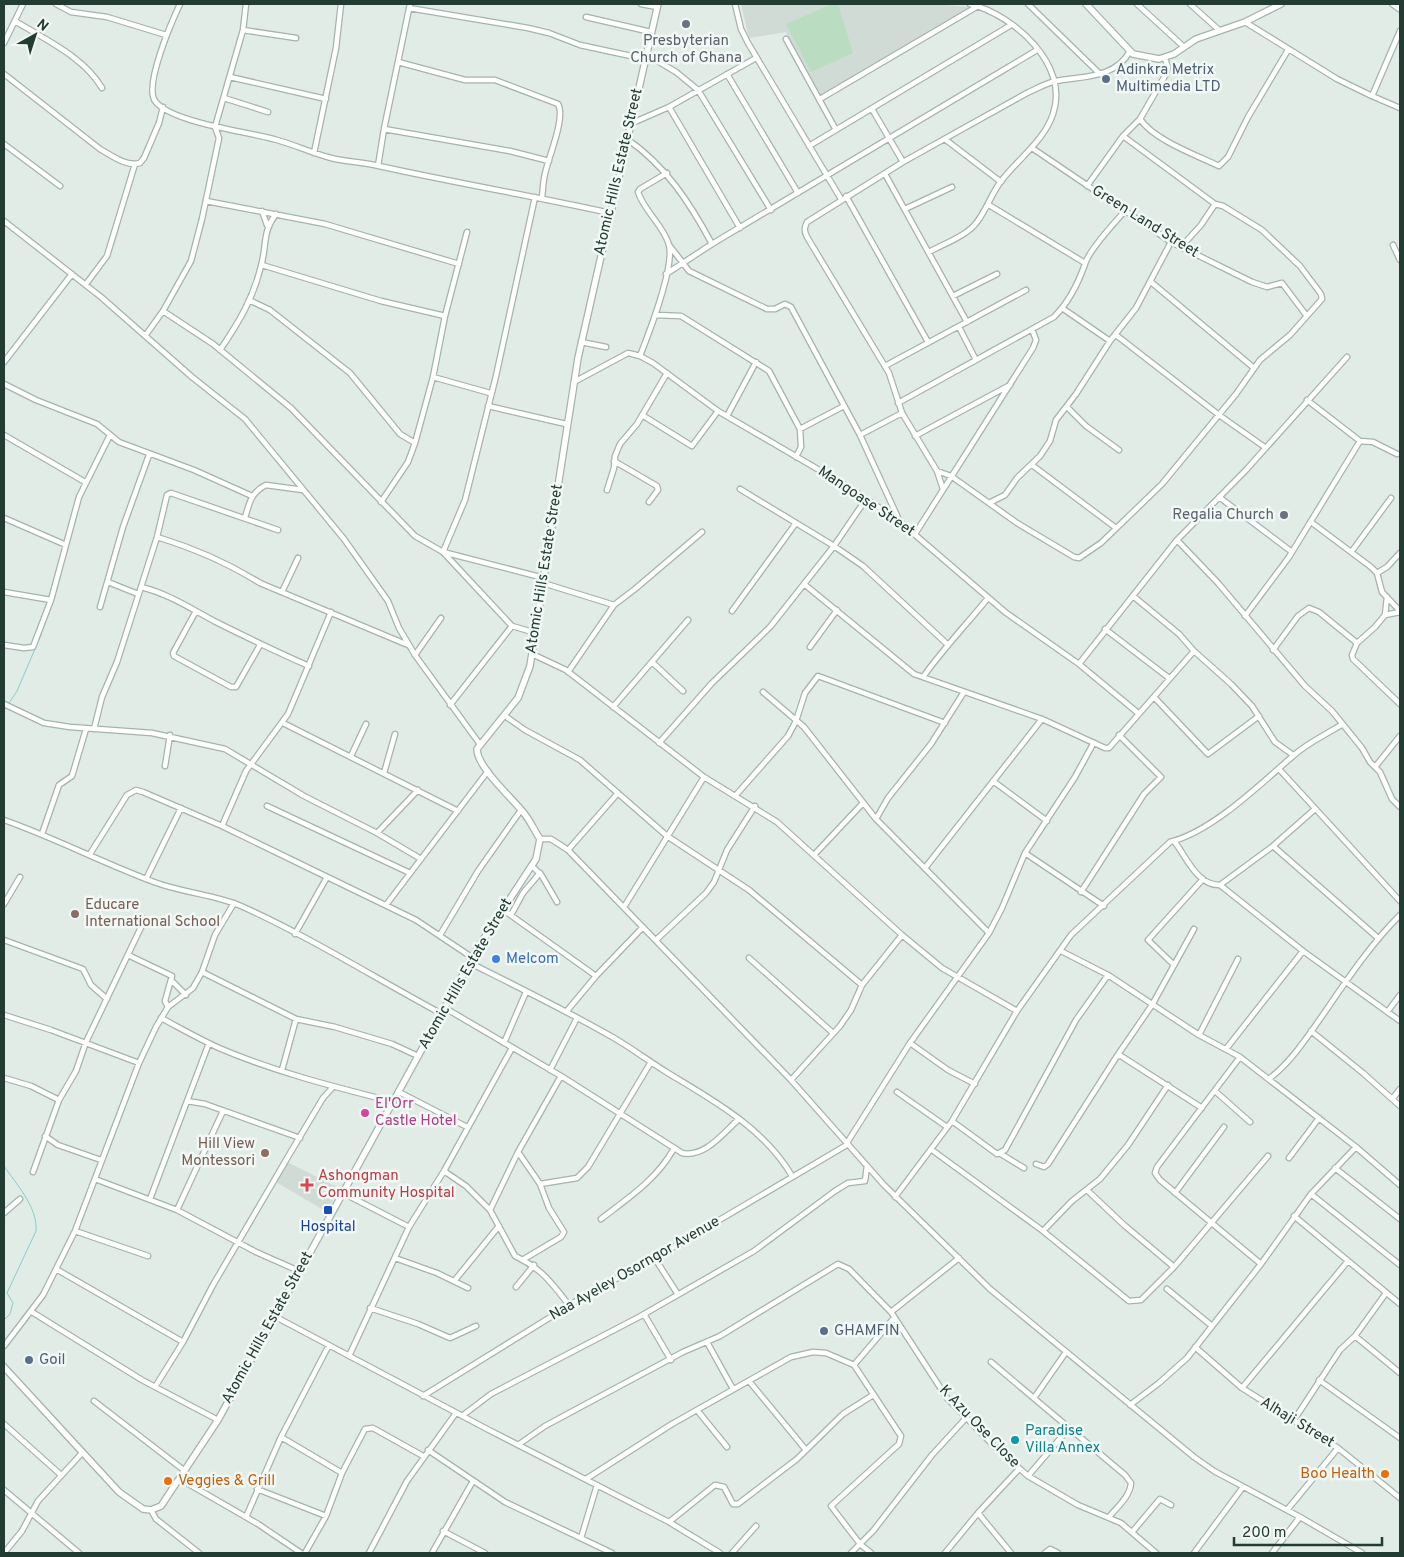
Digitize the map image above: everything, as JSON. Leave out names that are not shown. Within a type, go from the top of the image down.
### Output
[{"type":"street","points":[[4,42],[23,4]]},
{"type":"street","points":[[56,4],[71,12],[107,17],[166,35]]},
{"type":"street","points":[[180,4],[166,35],[152,90],[154,100],[163,107],[216,127],[277,140],[314,153],[342,160],[542,198],[610,213]]},
{"type":"street","points":[[145,336],[163,311],[191,260],[219,138],[216,127],[243,30],[246,4]]},
{"type":"street","points":[[314,153],[336,48],[341,4]]},
{"type":"street","points":[[641,4],[657,6]]},
{"type":"street","points":[[735,4],[741,29],[756,58],[841,199]]},
{"type":"street","points":[[929,252],[971,229],[988,205],[1000,182],[1032,148],[1053,115],[1056,81],[1048,63],[1011,25],[997,14],[970,4]]},
{"type":"street","points":[[1028,4],[1100,74]]},
{"type":"street","points":[[1086,4],[1130,51],[1148,58],[1165,59],[1184,47],[1219,30],[1245,22],[1279,4]]},
{"type":"street","points":[[1137,4],[1184,47]]},
{"type":"street","points":[[1190,4],[1219,30]]},
{"type":"street","points":[[1393,4],[1400,9]]},
{"type":"street","points":[[378,166],[410,6],[528,28],[549,33],[580,45],[646,57],[676,72],[698,90],[772,210]]},
{"type":"street","name":"Atomic Hills Estate Street","points":[[479,743],[505,716],[523,688],[532,654],[566,424],[581,342],[657,6]]},
{"type":"street","points":[[820,99],[978,6]]},
{"type":"street","points":[[586,17],[651,32]]},
{"type":"street","points":[[15,21],[80,63],[93,75],[102,88]]},
{"type":"street","points":[[1245,22],[1337,79],[1400,108]]},
{"type":"street","points":[[809,146],[1011,25]]},
{"type":"street","points":[[243,30],[296,38]]},
{"type":"street","points":[[1372,96],[1400,31]]},
{"type":"street","points":[[786,39],[836,130]]},
{"type":"street","points":[[666,274],[826,175],[1037,50]]},
{"type":"street","points":[[1140,119],[1144,125],[1168,141],[1219,166],[1228,158],[1248,117],[1288,50]]},
{"type":"street","points":[[943,488],[937,471],[914,436],[902,413],[885,366],[804,230],[807,222],[841,199],[886,174],[902,162],[946,140],[1027,93],[1056,81],[1072,81],[1100,74],[1122,63],[1130,51]]},
{"type":"street","points":[[630,124],[669,107],[756,58]]},
{"type":"street","points":[[1087,186],[1124,136],[1140,119],[1166,74],[1168,67],[1165,59]]},
{"type":"street","points":[[398,62],[465,80],[495,80],[554,101],[560,107],[560,112],[545,174],[542,198]]},
{"type":"street","points":[[4,74],[100,149],[117,158],[135,164],[140,163],[144,158],[163,107]]},
{"type":"street","points":[[727,74],[798,193]]},
{"type":"street","points":[[230,77],[326,99]]},
{"type":"street","points":[[224,98],[268,112]]},
{"type":"street","points":[[669,107],[740,228]]},
{"type":"street","points":[[872,109],[890,137],[902,162]]},
{"type":"street","points":[[384,129],[510,151],[549,161]]},
{"type":"street","points":[[937,471],[951,476],[1017,523],[1074,557],[1079,558],[1116,528],[1162,484],[1219,415],[1264,355],[1302,323],[1306,315],[1323,297],[1300,266],[1262,230],[1223,206],[1215,204],[1124,136]]},
{"type":"street","points":[[628,139],[667,173],[693,210],[712,244]]},
{"type":"street","points":[[946,140],[1000,182]]},
{"type":"street","points":[[4,144],[60,186]]},
{"type":"street","name":"Green Land Street","points":[[1032,148],[1171,242],[1264,287],[1282,283],[1306,315]]},
{"type":"street","points":[[86,284],[107,256],[135,164]]},
{"type":"street","points":[[667,173],[638,192],[669,245],[689,271],[714,285],[767,309],[789,304],[860,435],[899,521]]},
{"type":"street","points":[[886,174],[967,322]]},
{"type":"street","points":[[905,209],[952,187]]},
{"type":"street","points":[[846,196],[928,342]]},
{"type":"street","points":[[444,552],[465,500],[490,392],[496,376],[535,197]]},
{"type":"street","points":[[206,201],[276,214],[374,237],[459,264]]},
{"type":"street","points":[[1181,247],[1201,225],[1215,204]]},
{"type":"street","points":[[988,205],[1085,263]]},
{"type":"street","points":[[898,403],[1054,317],[1080,280],[1085,263],[1125,211]]},
{"type":"street","points":[[220,350],[242,318],[262,265],[267,225],[262,212]]},
{"type":"street","points":[[267,225],[276,214]]},
{"type":"street","points":[[4,221],[86,284],[215,397],[245,419],[344,538],[388,602],[415,655],[479,743],[477,754],[488,771],[521,810],[540,839],[551,839],[568,850],[792,1080],[895,1197],[1004,1302],[1194,1457],[1243,1487],[1362,1553]]},
{"type":"street","points":[[380,502],[403,471],[415,443],[434,377],[445,316],[468,232]]},
{"type":"street","points":[[990,503],[1005,495],[1017,478],[1032,465],[1050,441],[1056,420],[1110,341],[1136,308],[1171,242]]},
{"type":"street","points":[[574,382],[599,371],[622,355],[628,353],[640,356],[656,315],[666,274],[669,245]]},
{"type":"street","points":[[1393,245],[1400,260]]},
{"type":"street","points":[[262,265],[381,301],[445,316]]},
{"type":"street","points":[[4,362],[72,274]]},
{"type":"street","points":[[953,296],[997,274]]},
{"type":"street","points":[[1151,282],[1254,368]]},
{"type":"street","points":[[885,366],[1026,290]]},
{"type":"street","points":[[249,300],[270,310],[350,372],[400,434],[415,443]]},
{"type":"street","points":[[1062,308],[1110,341]]},
{"type":"street","points":[[163,311],[220,350],[312,427],[380,502],[415,536],[444,552],[543,581],[614,605]]},
{"type":"street","points":[[656,315],[682,316],[770,371],[800,429],[801,447],[796,457]]},
{"type":"street","points":[[958,327],[976,360]]},
{"type":"street","points":[[915,534],[1012,384],[1036,340],[1032,330]]},
{"type":"street","points":[[1116,335],[1219,415],[1266,448]]},
{"type":"street","points":[[581,342],[606,347]]},
{"type":"street","name":"Mangoase Street","points":[[640,356],[667,373],[718,411],[899,521],[988,598],[1034,634],[1079,664],[1138,713]]},
{"type":"street","points":[[1079,664],[1177,540],[1266,448],[1307,400],[1347,358]]},
{"type":"street","points":[[727,416],[756,362]]},
{"type":"street","points":[[607,490],[620,444],[637,424],[667,373]]},
{"type":"street","points":[[434,377],[490,392]]},
{"type":"street","points":[[4,384],[36,400],[92,422],[119,442],[149,455],[194,470],[252,496]]},
{"type":"street","points":[[914,436],[1012,384]]},
{"type":"street","points":[[1307,400],[1360,441],[1373,442],[1397,454]]},
{"type":"street","points":[[488,406],[566,424]]},
{"type":"street","points":[[800,429],[844,406]]},
{"type":"street","points":[[1067,406],[1086,426],[1119,450]]},
{"type":"street","points":[[642,415],[692,446],[718,411]]},
{"type":"street","points":[[860,435],[902,413]]},
{"type":"street","points":[[4,435],[85,482]]},
{"type":"street","points":[[4,645],[24,648],[33,647],[51,600],[79,497],[110,435]]},
{"type":"street","points":[[1245,616],[1275,579],[1360,441]]},
{"type":"street","points":[[100,606],[124,527],[149,455]]},
{"type":"street","points":[[614,460],[657,486],[658,490],[648,502]]},
{"type":"street","points":[[1032,465],[1116,528]]},
{"type":"street","points":[[245,518],[252,496],[256,490],[266,485],[303,490]]},
{"type":"street","points":[[740,489],[834,546],[886,586],[947,644]]},
{"type":"street","points":[[94,729],[102,697],[117,662],[157,537],[167,495],[171,493],[278,530]]},
{"type":"street","points":[[1219,497],[1292,552]]},
{"type":"street","points":[[1352,552],[1391,498]]},
{"type":"street","points":[[659,743],[706,688],[770,627],[834,546],[866,500]]},
{"type":"street","points":[[4,518],[66,545]]},
{"type":"street","points":[[1311,522],[1377,573],[1382,592],[1400,611]]},
{"type":"street","points":[[732,611],[796,523]]},
{"type":"street","points":[[568,672],[614,605],[702,532]]},
{"type":"street","points":[[157,537],[199,552],[260,583],[409,645]]},
{"type":"street","points":[[1177,540],[1305,686],[1332,712],[1384,778],[1392,799],[1400,807]]},
{"type":"street","points":[[444,552],[512,626],[536,633]]},
{"type":"street","points":[[1377,573],[1387,568],[1400,553]]},
{"type":"street","points":[[282,592],[298,558]]},
{"type":"street","points":[[108,582],[138,594]]},
{"type":"street","points":[[804,584],[914,674],[1042,719],[1094,744],[1107,748],[1194,651]]},
{"type":"street","points":[[141,587],[182,601],[196,611],[260,645],[309,666]]},
{"type":"street","points":[[4,592],[51,600]]},
{"type":"street","points":[[1133,596],[1179,634],[1194,651],[1231,684],[1259,716],[1275,742],[1293,755]]},
{"type":"street","points":[[923,677],[947,644],[964,628],[988,598]]},
{"type":"street","points":[[1387,598],[1384,615],[1375,628],[1357,643],[1352,655],[1353,659],[1400,704]]},
{"type":"street","points":[[1273,650],[1298,616],[1309,608],[1319,612],[1357,643]]},
{"type":"street","points":[[810,647],[837,610]]},
{"type":"street","points":[[196,611],[174,656],[231,688],[236,687],[260,645]]},
{"type":"street","points":[[1384,615],[1400,611]]},
{"type":"street","points":[[222,826],[251,764],[283,723],[331,612]]},
{"type":"street","points":[[415,655],[441,618]]},
{"type":"street","points":[[613,707],[688,620]]},
{"type":"street","points":[[450,705],[512,626]]},
{"type":"street","points":[[1105,629],[1169,678]]},
{"type":"street","points":[[532,654],[568,672],[704,777],[755,806],[777,822],[902,935],[958,979],[986,992],[1017,1011]]},
{"type":"street","points":[[652,662],[683,691]]},
{"type":"street","points":[[736,795],[788,736],[796,721],[805,693],[818,676],[945,723]]},
{"type":"street","points":[[763,692],[804,728],[876,819],[989,933]]},
{"type":"street","points":[[876,819],[888,798],[932,744],[964,692]]},
{"type":"street","points":[[1154,697],[1208,754],[1259,716]]},
{"type":"street","points":[[4,704],[44,723],[86,729],[170,735],[225,749],[304,796],[377,832],[421,859]]},
{"type":"street","points":[[505,716],[525,730],[580,760],[667,836],[749,890],[862,985]]},
{"type":"street","points":[[925,868],[1042,719]]},
{"type":"street","points":[[283,723],[458,811]]},
{"type":"street","points":[[351,756],[366,724]]},
{"type":"street","points":[[895,1197],[952,1121],[1017,1011],[1078,927],[1104,906],[1164,847],[1204,828],[1279,769],[1293,755],[1341,725]]},
{"type":"street","points":[[42,834],[59,785],[72,776],[86,729]]},
{"type":"street","points":[[384,773],[395,734]]},
{"type":"street","points":[[165,766],[170,735]]},
{"type":"street","points":[[1081,892],[1144,794],[1161,777],[1119,735]]},
{"type":"street","points":[[1375,767],[1400,736]]},
{"type":"street","points":[[848,1142],[910,1043],[958,979],[989,933],[1002,908],[1025,853],[1094,744]]},
{"type":"street","points":[[1279,769],[1400,901]]},
{"type":"street","points":[[386,905],[488,771]]},
{"type":"street","points":[[624,907],[704,777]]},
{"type":"street","points":[[993,781],[1047,821]]},
{"type":"street","points":[[377,832],[418,790]]},
{"type":"street","points":[[90,854],[130,792],[143,792],[222,826],[386,905],[440,935],[471,960],[526,992],[577,1018],[705,1095],[739,1119],[776,1153],[792,1176]]},
{"type":"street","points":[[568,850],[618,793]]},
{"type":"street","points":[[814,855],[863,803]]},
{"type":"street","points":[[267,806],[410,873]]},
{"type":"street","points":[[656,940],[706,894],[727,850],[755,806]]},
{"type":"street","points":[[146,878],[182,808]]},
{"type":"street","points":[[1174,841],[1183,856],[1203,880],[1212,885],[1220,885],[1273,846],[1315,809]]},
{"type":"street","points":[[440,935],[478,871],[521,810]]},
{"type":"street","points":[[4,820],[42,834],[169,888],[210,895],[234,903],[442,1014]]},
{"type":"street","name":"Atomic Hills Estate Street","points":[[151,1510],[161,1506],[218,1420],[471,960],[502,909],[532,866],[538,854],[540,839]]},
{"type":"street","points":[[1273,846],[1378,938]]},
{"type":"street","points":[[1025,853],[1104,906]]},
{"type":"street","points":[[532,866],[540,873],[557,902]]},
{"type":"street","points":[[511,915],[523,893],[540,873]]},
{"type":"street","points":[[4,904],[20,877]]},
{"type":"street","points":[[295,934],[327,877]]},
{"type":"street","points":[[1174,964],[1148,940],[1203,880]]},
{"type":"street","points":[[1220,885],[1303,951],[1400,1021]]},
{"type":"street","points":[[4,1346],[32,1312],[76,1231],[101,1160],[139,1063],[161,1018],[168,1007],[193,988],[202,972],[215,935],[234,903]]},
{"type":"street","points":[[502,909],[596,976]]},
{"type":"street","points":[[1270,1078],[1287,1062],[1378,938],[1400,915]]},
{"type":"street","points":[[33,1172],[59,1100],[76,1071],[86,1042],[144,919]]},
{"type":"street","points":[[566,1012],[596,976],[643,927]]},
{"type":"street","points":[[1036,1164],[1044,1166],[1048,1164],[1152,1005],[1194,929]]},
{"type":"street","points":[[792,1080],[833,1033],[850,1010],[862,985],[902,935]]},
{"type":"street","points":[[4,940],[83,969],[91,985],[107,999]]},
{"type":"street","points":[[1061,950],[1108,975],[1199,1035],[1240,1057],[1270,1078],[1400,1185]]},
{"type":"street","points":[[1226,1049],[1303,951]]},
{"type":"street","points":[[128,955],[172,976],[166,1001],[168,1007]]},
{"type":"street","points":[[749,958],[833,1033]]},
{"type":"street","points":[[1199,1035],[1238,959]]},
{"type":"street","points":[[202,972],[296,1019],[335,1027],[392,1044],[418,1056]]},
{"type":"street","points":[[1001,1154],[1005,1150],[1076,1020],[1108,975]]},
{"type":"street","points":[[172,981],[186,995]]},
{"type":"street","points":[[504,1043],[526,992]]},
{"type":"street","points":[[1388,1011],[1400,995]]},
{"type":"street","points":[[445,1008],[561,1076],[673,1150],[688,1154],[695,1153],[715,1142],[739,1119]]},
{"type":"street","points":[[4,1015],[86,1042],[99,1050],[139,1063]]},
{"type":"street","points":[[161,1018],[209,1044],[333,1087],[394,1102]]},
{"type":"street","points":[[550,1070],[577,1018]]},
{"type":"street","points":[[282,1070],[296,1019]]},
{"type":"street","points":[[1311,1031],[1393,1098],[1400,1106]]},
{"type":"street","points":[[910,1043],[948,1070],[975,1084]]},
{"type":"street","points":[[150,1199],[209,1044]]},
{"type":"street","points":[[349,1356],[409,1227],[444,1171],[512,1048]]},
{"type":"street","points":[[1117,1056],[1121,1056],[1202,1108]]},
{"type":"street","points":[[1240,1057],[1156,1170],[1157,1176],[1175,1193],[1261,1264]]},
{"type":"street","points":[[540,1184],[570,1180],[582,1173],[651,1062]]},
{"type":"street","points":[[490,1210],[518,1152],[561,1076]]},
{"type":"street","points":[[4,1078],[31,1086],[59,1100]]},
{"type":"street","points":[[1043,1231],[1072,1201],[1088,1191],[1128,1145],[1168,1085]]},
{"type":"street","points":[[155,1387],[184,1342],[213,1285],[300,1138],[333,1087]]},
{"type":"street","points":[[1393,1098],[1400,1089]]},
{"type":"street","points":[[1214,1091],[1250,1122]]},
{"type":"street","points":[[399,1092],[467,1127]]},
{"type":"street","points":[[897,1092],[947,1127]]},
{"type":"street","points":[[187,1101],[224,1111],[300,1138]]},
{"type":"street","points":[[177,1210],[224,1111]]},
{"type":"street","points":[[1289,1158],[1319,1118]]},
{"type":"street","points":[[952,1121],[997,1154],[1001,1154],[1024,1168]]},
{"type":"street","points":[[1175,1193],[1224,1126]]},
{"type":"street","points":[[45,1136],[58,1145],[101,1160]]},
{"type":"street","name":"Naa Ayeley Osorngor Avenue","points":[[423,1396],[569,1305],[654,1258],[792,1176],[841,1150],[848,1142]]},
{"type":"street","points":[[1130,1405],[1160,1384],[1195,1347],[1261,1264],[1311,1194],[1356,1147]]},
{"type":"street","points":[[601,1219],[655,1176],[673,1150]]},
{"type":"street","points":[[932,1150],[1043,1231],[1129,1301],[1141,1300],[1174,1267],[1268,1156]]},
{"type":"street","points":[[518,1152],[540,1184],[549,1208],[564,1233],[524,1259]]},
{"type":"street","points":[[462,1416],[491,1394],[644,1314],[677,1293],[754,1251],[844,1184],[865,1181],[867,1166]]},
{"type":"street","points":[[1335,1168],[1400,1219]]},
{"type":"street","points":[[444,1171],[466,1186],[490,1210],[512,1253],[534,1265],[569,1305]]},
{"type":"street","points":[[95,1179],[177,1210],[299,1271]]},
{"type":"street","points":[[1088,1191],[1124,1225],[1174,1267]]},
{"type":"street","points":[[343,1193],[409,1227]]},
{"type":"street","points":[[1311,1194],[1400,1265]]},
{"type":"street","points":[[4,1213],[20,1199]]},
{"type":"street","points":[[1294,1216],[1400,1304]]},
{"type":"street","points":[[455,1280],[499,1226]]},
{"type":"street","points":[[76,1231],[148,1256]]},
{"type":"street","points":[[395,1258],[455,1280],[468,1288]]},
{"type":"street","points":[[654,1258],[677,1293]]},
{"type":"street","points":[[891,1312],[959,1258]]},
{"type":"street","points":[[1242,1388],[1348,1261]]},
{"type":"street","name":"K Azu Ose Close","points":[[707,1342],[803,1284],[820,1277],[835,1264],[848,1269],[891,1312],[936,1383],[966,1418],[1019,1469],[1078,1505],[1109,1517],[1133,1531],[1156,1553]]},
{"type":"street","points":[[516,1287],[534,1265]]},
{"type":"street","points":[[56,1269],[184,1342]]},
{"type":"street","points":[[1167,1289],[1212,1326]]},
{"type":"street","points":[[1294,1420],[1340,1350],[1355,1336],[1386,1293]]},
{"type":"street","points":[[370,1308],[418,1324],[450,1338],[476,1326]]},
{"type":"street","points":[[32,1312],[155,1387],[218,1420]]},
{"type":"street","points":[[644,1314],[671,1360]]},
{"type":"street","points":[[274,1316],[423,1396],[669,1522],[720,1553]]},
{"type":"street","points":[[854,1365],[894,1318]]},
{"type":"street","points":[[1355,1336],[1400,1373]]},
{"type":"street","points":[[518,1445],[545,1426],[707,1342],[733,1389]]},
{"type":"street","points":[[246,1517],[282,1437],[329,1345]]},
{"type":"street","name":"Alhaji Street","points":[[1195,1347],[1242,1388],[1338,1448],[1400,1498]]},
{"type":"street","points":[[586,1479],[628,1450],[791,1357],[812,1352],[839,1357],[854,1365],[902,1438],[899,1444],[879,1464],[832,1505],[860,1544],[871,1553]]},
{"type":"street","points":[[1034,1398],[1066,1352]]},
{"type":"street","points":[[991,1362],[1130,1483],[1130,1489],[1124,1500],[1109,1517]]},
{"type":"street","points":[[4,1366],[108,1481],[134,1504],[143,1509],[151,1510],[156,1519],[199,1553]]},
{"type":"street","points":[[1319,1380],[1400,1438]]},
{"type":"street","points":[[750,1381],[806,1450]]},
{"type":"street","points":[[669,1522],[712,1486],[719,1485],[724,1487],[733,1504],[738,1504],[756,1492],[806,1450],[843,1414],[873,1395]]},
{"type":"street","points":[[94,1401],[185,1471]]},
{"type":"street","points":[[697,1410],[727,1447]]},
{"type":"street","points":[[369,1553],[388,1514],[423,1456],[456,1412]]},
{"type":"street","points":[[850,1553],[892,1508],[932,1455],[966,1418]]},
{"type":"street","points":[[4,1424],[61,1475]]},
{"type":"street","points":[[305,1553],[326,1516],[342,1473],[365,1429],[369,1428],[423,1456]]},
{"type":"street","points":[[1028,1476],[1069,1428]]},
{"type":"street","points":[[282,1437],[342,1473]]},
{"type":"street","points":[[1287,1510],[1338,1448]]},
{"type":"street","points":[[428,1450],[505,1502],[611,1553]]},
{"type":"street","points":[[4,1553],[22,1531],[31,1512],[61,1475],[82,1453]]},
{"type":"street","points":[[945,1553],[978,1513],[1019,1469]]},
{"type":"street","points":[[180,1478],[246,1517],[301,1553]]},
{"type":"street","points":[[432,1553],[473,1481]]},
{"type":"street","points":[[580,1538],[597,1485]]},
{"type":"street","points":[[1194,1553],[1243,1487]]},
{"type":"street","points":[[4,1490],[79,1553]]},
{"type":"street","points":[[257,1490],[326,1516]]},
{"type":"street","points":[[1133,1531],[1159,1500],[1163,1499],[1171,1506]]},
{"type":"street","points":[[978,1513],[1011,1553]]},
{"type":"street","points":[[1272,1553],[1300,1517]]},
{"type":"street","points":[[732,1553],[756,1526]]},
{"type":"street","points":[[443,1531],[486,1553]]},
{"type":"street","points":[[1045,1553],[1050,1550],[1058,1553]]},
{"type":"shaded area","points":[[741,4],[932,4],[970,7],[821,96],[786,32],[749,38]]},
{"type":"shaded area","name":"Ashongman Community Hospital","points":[[287,1162],[339,1188],[327,1212],[276,1182]]},
{"type":"green space","points":[[832,4],[838,4],[853,53],[811,72],[786,24]]},
{"type":"waterway","points":[[9,703],[17,691],[41,635]]},
{"type":"waterway","points":[[4,1166],[30,1205],[36,1222],[36,1231],[7,1293],[13,1303],[10,1314],[4,1320]]},
{"type":"place","name":"Presbyterian Church of Ghana","points":[[686,24]]},
{"type":"place","name":"Adinkra Metrix Multimedia LTD","points":[[1106,79]]},
{"type":"place","name":"Regalia Church","points":[[1284,515]]},
{"type":"place","name":"Educare International School","points":[[75,914]]},
{"type":"place","name":"Melcom","points":[[496,959]]},
{"type":"place","name":"El'Orr Castle Hotel","points":[[365,1113]]},
{"type":"place","name":"Hill View Montessori","points":[[265,1153]]},
{"type":"place","name":"Ashongman Community Hospital","points":[[307,1185]]},
{"type":"place","name":"Hospital","points":[[328,1210]]},
{"type":"place","name":"GHAMFIN","points":[[824,1331]]},
{"type":"place","name":"Goil","points":[[29,1360]]},
{"type":"place","name":"Paradise Villa Annex","points":[[1015,1440]]},
{"type":"place","name":"Boo Health","points":[[1385,1474]]},
{"type":"place","name":"Veggies & Grill","points":[[168,1481]]}]
